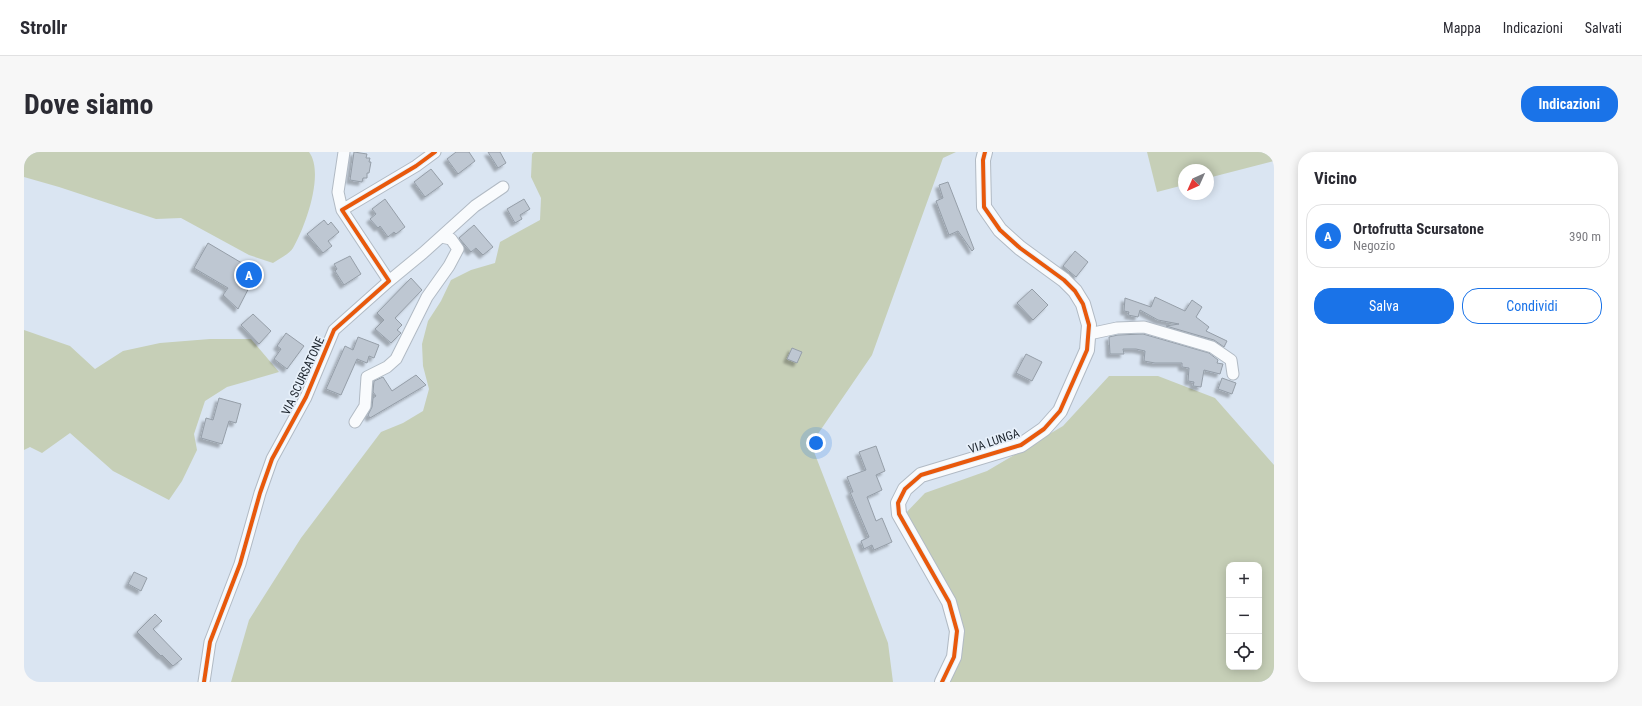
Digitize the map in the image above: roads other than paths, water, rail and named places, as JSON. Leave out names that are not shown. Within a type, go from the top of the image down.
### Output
[{"type":"street","points":[[344,152],[338,192],[342,210],[389,281]]},
{"type":"street","points":[[342,210],[416,166],[435,152]]},
{"type":"street","name":"VIA LUNGA","points":[[942,682],[954,657],[958,631],[949,602],[899,514],[898,503],[905,489],[921,476],[1021,445],[1044,429],[1060,412],[1088,350],[1089,325],[1083,304],[1075,291],[1064,280],[1020,248],[1000,230],[984,207],[983,160],[985,152]]},
{"type":"street","name":"VIA SCURSATONE","points":[[204,682],[210,642],[240,564],[260,494],[272,459],[306,397],[334,330],[475,206],[502,187]]},
{"type":"street","points":[[355,422],[365,406],[367,377],[387,367],[396,359],[427,297],[449,266],[458,249],[451,239],[441,237]]},
{"type":"street","points":[[1089,334],[1117,328],[1144,327],[1162,331],[1182,339],[1212,347],[1231,360],[1232,374]]},
{"type":"place","name":"Ortofrutta Scursatone","points":[[249,275]]}]
